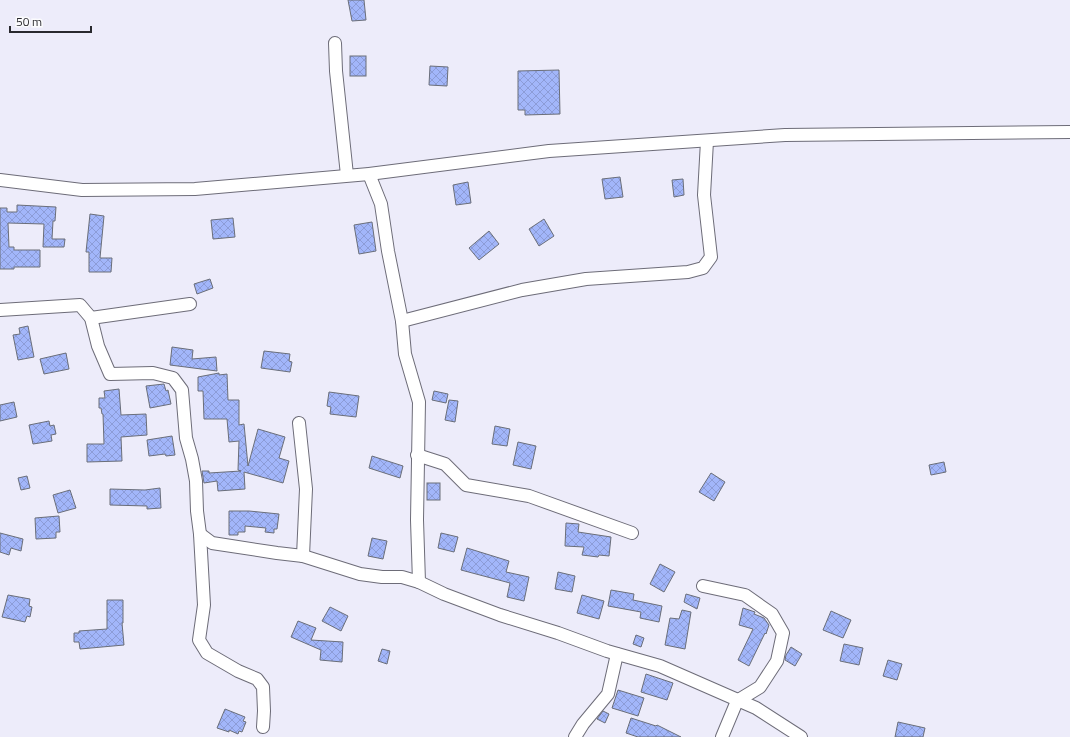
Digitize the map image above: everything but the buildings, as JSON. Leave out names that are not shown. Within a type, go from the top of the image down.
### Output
[{"type":"street","points":[[335,44],[336,71],[347,176]]},
{"type":"street","points":[[0,180],[89,190],[195,189],[369,174],[549,151],[785,135],[1070,132]]},
{"type":"street","points":[[402,321],[529,288],[586,279],[688,272],[703,268],[711,257],[704,195],[707,141]]},
{"type":"street","points":[[369,174],[381,204],[388,251],[402,321],[405,354],[419,402],[417,520],[419,582]]},
{"type":"street","points":[[91,318],[190,304]]},
{"type":"street","points":[[0,310],[80,305],[91,318],[98,346],[110,374],[153,373],[173,378],[182,390],[186,438],[196,481],[197,511],[200,534],[204,605],[199,640],[208,653],[238,672],[257,679],[263,687],[263,727]]},
{"type":"street","points":[[298,423],[306,489],[302,556]]},
{"type":"street","points":[[418,455],[445,464],[466,485],[529,496],[632,533]]},
{"type":"street","points":[[200,534],[212,544],[302,556],[360,574],[382,577],[402,577],[419,582],[444,594],[500,615],[618,654],[660,666],[756,708],[801,737]]},
{"type":"street","points":[[703,586],[746,595],[772,614],[783,633],[777,661],[760,687],[738,701],[722,737]]},
{"type":"street","points":[[575,737],[583,724],[608,694],[618,654]]}]
